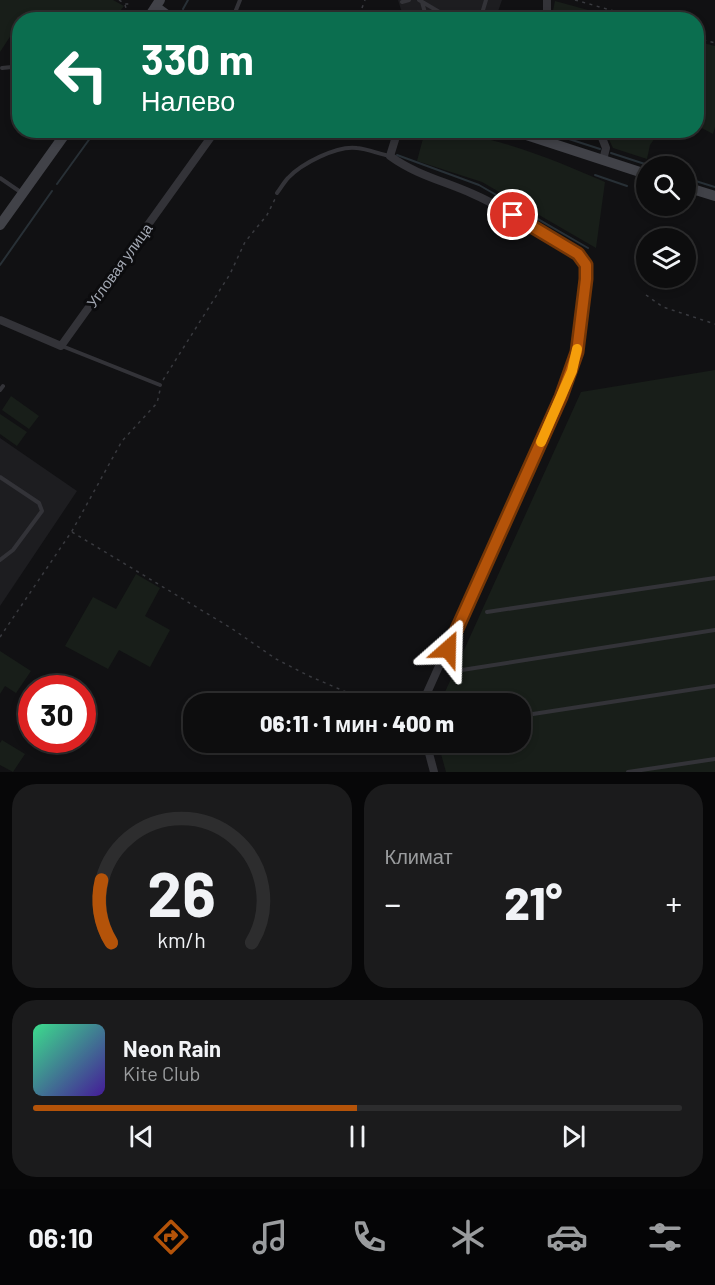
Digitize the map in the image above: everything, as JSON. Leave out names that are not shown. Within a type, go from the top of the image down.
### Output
[{"type":"main road","points":[[0,225],[62,138]]},
{"type":"main road","points":[[536,138],[636,171]]},
{"type":"main road","points":[[696,190],[715,196]]},
{"type":"street","name":"Угловая улица","points":[[61,346],[210,138]]},
{"type":"street","points":[[396,138],[390,156],[420,174],[495,204],[568,248],[586,265],[577,352],[572,371],[427,693]]},
{"type":"street","points":[[602,138],[606,148],[603,160]]},
{"type":"street","points":[[0,320],[61,346]]},
{"type":"street","points":[[429,753],[434,772]]},
{"type":"lane","points":[[402,2],[409,0]]},
{"type":"lane","points":[[421,1],[440,12]]},
{"type":"lane","points":[[2,68],[12,67]]},
{"type":"lane","points":[[277,194],[286,179],[297,170],[311,161],[338,150],[356,148],[390,156]]},
{"type":"lane","points":[[0,178],[22,194]]},
{"type":"lane","points":[[61,346],[160,385]]},
{"type":"lane","points":[[0,477],[39,503],[42,511],[13,550],[0,561]]},
{"type":"lane","points":[[487,612],[715,578]]},
{"type":"lane","points":[[462,670],[715,630]]},
{"type":"lane","points":[[531,714],[715,686]]},
{"type":"lane","points":[[628,772],[715,759]]},
{"type":"path","points":[[119,0],[125,4],[132,4]]},
{"type":"path","points":[[575,0],[618,12]]},
{"type":"path","points":[[125,4],[127,11]]},
{"type":"path","points":[[714,43],[715,37]]},
{"type":"path","points":[[0,637],[72,531],[122,441],[157,403],[160,385],[230,274],[245,242],[267,215],[277,194]]},
{"type":"path","points":[[646,295],[663,307],[715,324]]},
{"type":"path","points":[[72,531],[231,628],[276,659],[348,693]]},
{"type":"shaded area","points":[[0,0],[113,0],[124,6],[119,12],[12,12],[12,34],[0,52]]},
{"type":"shaded area","points":[[398,0],[502,0],[498,12],[402,12]]},
{"type":"shaded area","points":[[555,1],[595,12],[553,12]]},
{"type":"shaded area","points":[[704,43],[715,46],[715,127],[713,134],[704,129]]},
{"type":"shaded area","points":[[423,138],[482,138],[540,155],[605,182],[596,248],[482,182],[417,161]]},
{"type":"shaded area","points":[[608,138],[655,138],[650,145],[648,156],[638,156],[613,148]]},
{"type":"shaded area","points":[[715,370],[715,772],[446,772],[441,753],[531,753],[531,693],[445,693],[581,392]]},
{"type":"shaded area","points":[[11,396],[39,416],[29,429],[2,410]]},
{"type":"shaded area","points":[[0,414],[27,432],[17,446],[0,434]]},
{"type":"shaded area","points":[[0,438],[77,491],[0,606]]},
{"type":"shaded area","points":[[136,574],[160,588],[145,616],[170,630],[150,667],[119,650],[108,669],[65,646],[93,597],[116,609]]},
{"type":"shaded area","points":[[0,651],[31,671],[28,675],[18,675],[16,693],[5,686],[0,694]]},
{"type":"shaded area","points":[[2,740],[18,750],[18,753],[25,754],[13,772],[0,765]]},
{"type":"waterway","points":[[183,9],[188,0]]},
{"type":"waterway","points":[[57,184],[90,138]]},
{"type":"waterway","points":[[566,138],[600,149]]},
{"type":"waterway","points":[[611,153],[636,161]]},
{"type":"waterway","points":[[397,155],[479,185],[588,248]]},
{"type":"waterway","points":[[595,175],[627,186]]},
{"type":"waterway","points":[[696,181],[715,187]]},
{"type":"waterway","points":[[0,265],[52,191]]},
{"type":"slow traffic","points":[[541,442],[572,371],[577,349]]},
{"type":"route","points":[[448,649],[561,397],[577,352],[586,265],[578,254],[513,215]]}]
